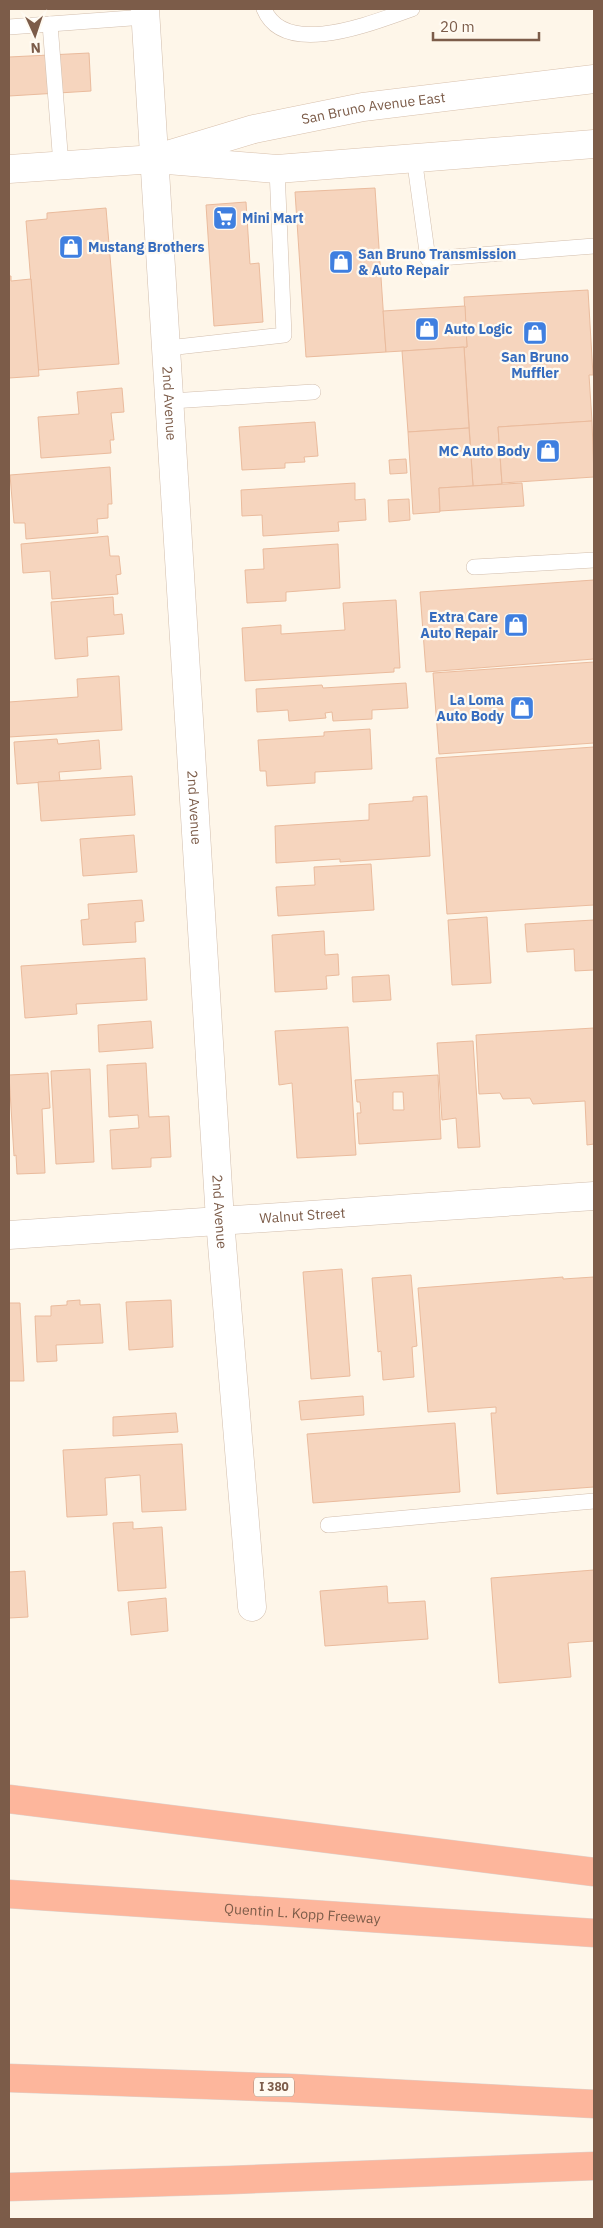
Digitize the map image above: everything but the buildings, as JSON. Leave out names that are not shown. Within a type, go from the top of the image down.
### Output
[{"type":"highway","points":[[9,1799],[594,1872]]},
{"type":"highway","name":"Quentin L. Kopp Freeway","points":[[9,1894],[594,1933]]},
{"type":"highway","name":"I 380","points":[[9,2078],[290,2088],[594,2104]]},
{"type":"highway","points":[[9,2186],[594,2166]]},
{"type":"street","name":"2nd Avenue","points":[[145,13],[168,348],[220,1220],[252,1607]]},
{"type":"street","name":"San Bruno Avenue East","points":[[155,159],[254,129],[363,108],[594,79]]},
{"type":"street","name":"San Bruno Avenue East","points":[[9,169],[155,159],[277,169],[594,144]]},
{"type":"street","name":"Walnut Street","points":[[9,1236],[220,1220],[594,1196]]},
{"type":"lane","points":[[264,9],[273,24],[289,32],[316,34],[348,31],[412,9]]},
{"type":"lane","points":[[9,27],[145,13]]},
{"type":"lane","points":[[50,24],[61,165]]},
{"type":"lane","points":[[414,157],[428,259],[594,246]]},
{"type":"lane","points":[[168,348],[284,336],[277,169]]},
{"type":"lane","points":[[171,402],[313,392]]},
{"type":"lane","points":[[474,567],[594,560]]},
{"type":"lane","points":[[328,1525],[594,1501]]},
{"type":"place","name":"Mini Mart","points":[[225,218]]},
{"type":"place","name":"Mustang Brothers","points":[[71,247]]},
{"type":"place","name":"San Bruno Transmission & Auto Repair","points":[[341,262]]},
{"type":"place","name":"Auto Logic","points":[[427,329]]},
{"type":"place","name":"San Bruno Muffler","points":[[535,333]]},
{"type":"place","name":"MC Auto Body","points":[[548,451]]},
{"type":"place","name":"Extra Care Auto Repair","points":[[516,625]]},
{"type":"place","name":"La Loma Auto Body","points":[[522,708]]}]
